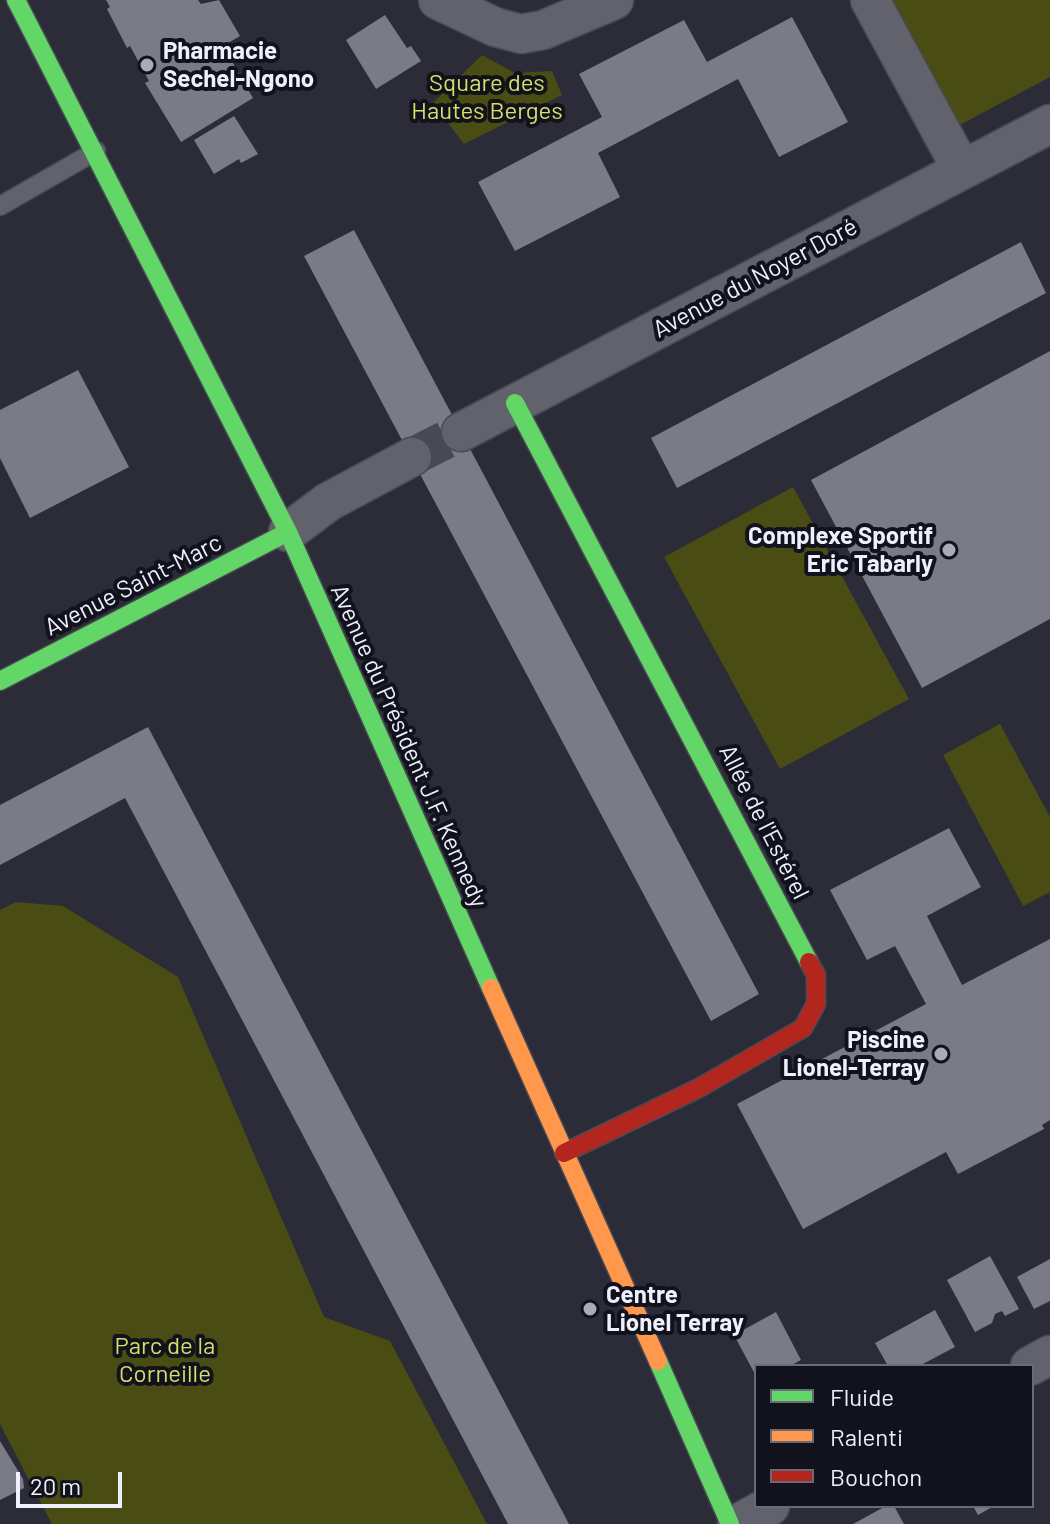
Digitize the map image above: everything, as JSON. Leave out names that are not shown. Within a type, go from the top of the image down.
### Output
[{"type":"street","name":"Avenue du Président J.F. Kennedy","points":[[16,0],[96,151],[288,532],[730,1524]]},
{"type":"street","points":[[438,0],[495,27],[521,34],[543,30],[614,0]]},
{"type":"street","points":[[870,0],[962,170]]},
{"type":"street","name":"Avenue du Noyer Doré","points":[[461,432],[962,170],[1045,138]]},
{"type":"street","name":"Allée de l'Estérel","points":[[515,403],[816,975],[816,1004],[803,1028],[699,1088],[564,1153]]},
{"type":"street","points":[[288,532],[328,502],[412,457]]},
{"type":"street","name":"Avenue Saint-Marc","points":[[0,681],[288,532]]},
{"type":"street","points":[[737,1524],[766,1508]]},
{"type":"lane","points":[[0,206],[96,151]]},
{"type":"green space","points":[[892,0],[1050,0],[1050,77],[956,127]]},
{"type":"green space","name":"Square des Hautes Berges","points":[[482,55],[515,73],[552,71],[562,95],[464,144],[433,103]]},
{"type":"green space","points":[[793,487],[909,699],[780,769],[664,557]]},
{"type":"green space","points":[[1000,724],[1050,817],[1050,892],[1023,906],[943,755]]},
{"type":"green space","name":"Parc de la Corneille","points":[[16,902],[63,906],[178,977],[324,1317],[390,1341],[487,1524],[52,1524],[0,1424],[0,910]]},
{"type":"building","points":[[106,0],[198,0],[201,4],[219,0],[240,36],[223,46],[253,98],[181,142],[145,83],[149,81],[130,46],[127,48],[107,9],[110,7]]},
{"type":"building","points":[[385,15],[407,48],[411,46],[421,61],[376,89],[346,40]]},
{"type":"building","points":[[792,17],[848,122],[779,157],[738,79],[598,153],[620,197],[515,251],[478,182],[602,117],[579,74],[684,20],[707,62]]},
{"type":"building","points":[[234,116],[258,154],[241,163],[239,159],[214,174],[194,140]]},
{"type":"building","points":[[354,230],[759,994],[711,1021],[304,256]]},
{"type":"building","points":[[1021,242],[1046,293],[677,488],[651,438]]},
{"type":"building","name":"Complexe Sportif Eric Tabarly","points":[[1050,351],[1050,619],[922,688],[811,480]]},
{"type":"building","points":[[78,370],[129,467],[30,518],[0,458],[0,410]]},
{"type":"building","points":[[148,727],[569,1524],[508,1524],[125,798],[0,865],[0,805]]},
{"type":"building","name":"Piscine Lionel-Terray","points":[[949,828],[981,887],[927,916],[962,985],[1050,939],[1050,1120],[1042,1125],[1044,1129],[958,1174],[946,1152],[803,1229],[737,1104],[926,1004],[895,946],[867,960],[830,890]]},
{"type":"building","points":[[990,1256],[1019,1309],[1005,1316],[1002,1311],[995,1314],[992,1323],[975,1332],[947,1280]]},
{"type":"building","points":[[1050,1259],[1050,1301],[1034,1309],[1017,1277]]},
{"type":"building","points":[[935,1310],[955,1347],[923,1364],[887,1364],[875,1343]]},
{"type":"building","points":[[776,1312],[801,1360],[794,1364],[754,1364],[754,1372],[734,1335]]},
{"type":"building","points":[[0,1441],[23,1479],[24,1488],[0,1500]]},
{"type":"building","points":[[882,1508],[895,1508],[904,1524],[853,1524]]},
{"type":"building","points":[[974,1508],[990,1508],[978,1515]]},
{"type":"tunnel","points":[[412,457],[461,432]]},
{"type":"traffic: fast","points":[[16,0],[288,532],[491,988]]},
{"type":"traffic: fast","points":[[515,403],[809,962]]},
{"type":"traffic: fast","points":[[0,681],[288,532]]},
{"type":"traffic: fast","points":[[658,1361],[730,1524]]},
{"type":"traffic: slow","points":[[491,988],[658,1361]]},
{"type":"traffic: jam","points":[[564,1153],[699,1088],[803,1028],[816,1004],[816,975],[809,962]]},
{"type":"place","name":"Pharmacie Sechel-Ngono","points":[[147,65]]},
{"type":"place","name":"Complexe Sportif Eric Tabarly","points":[[949,550]]},
{"type":"place","name":"Piscine Lionel-Terray","points":[[941,1054]]},
{"type":"place","name":"Centre Lionel Terray","points":[[590,1309]]}]
